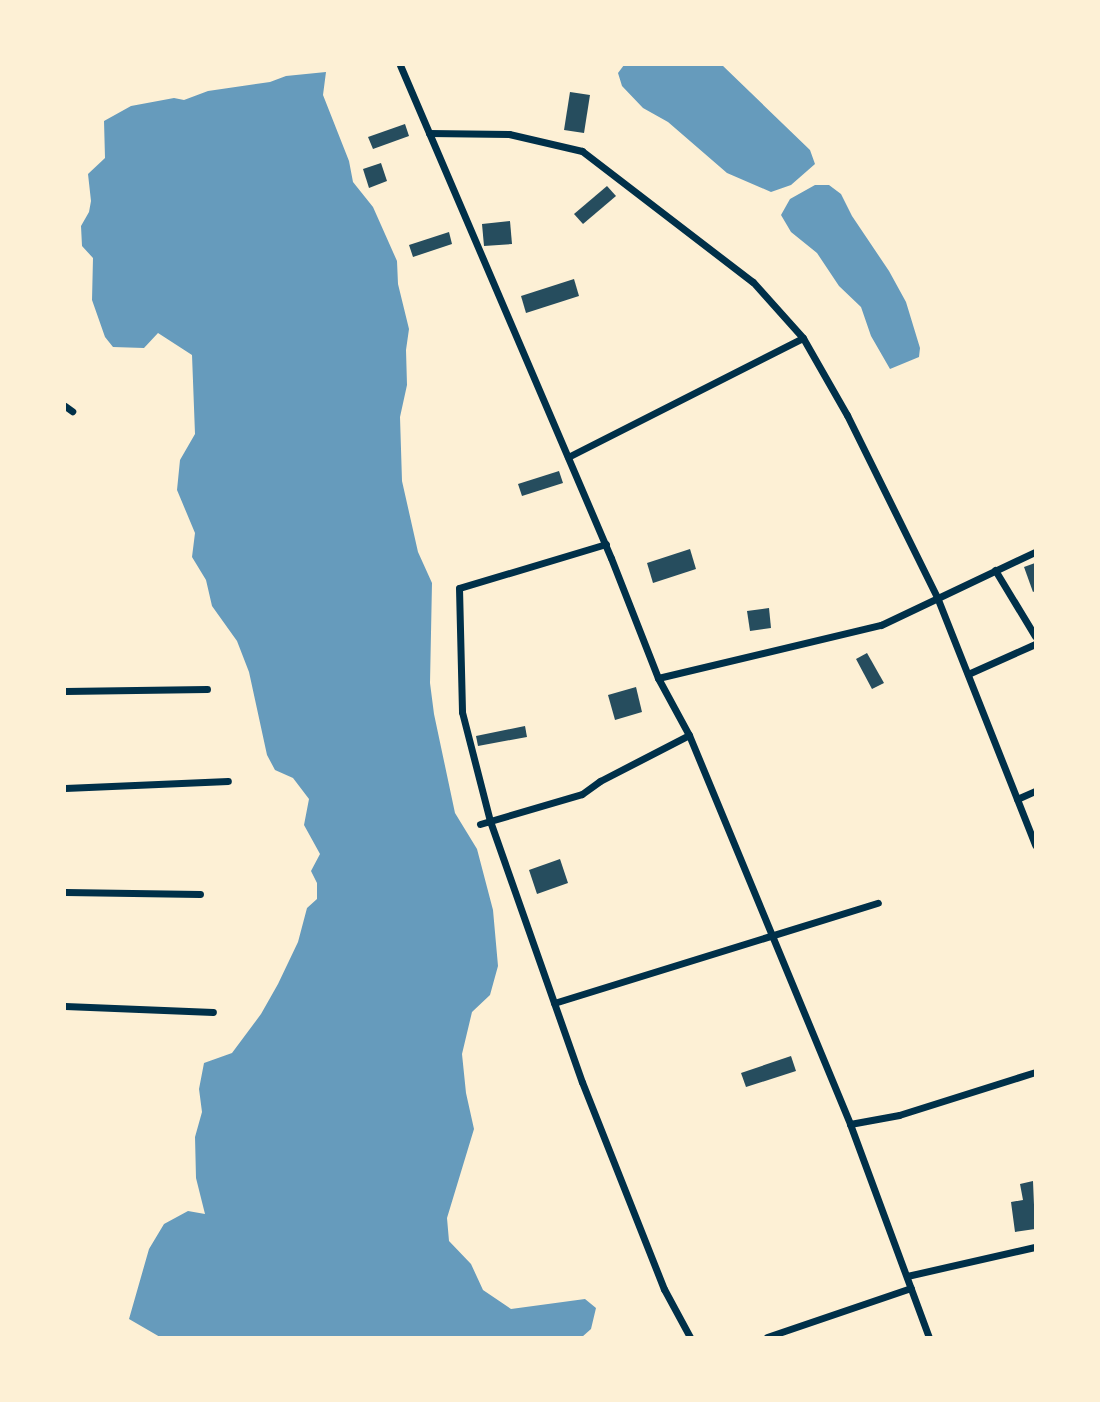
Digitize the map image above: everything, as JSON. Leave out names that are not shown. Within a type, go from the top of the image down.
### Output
[{"type":"street","points":[[400,65],[606,544],[658,678],[689,735],[850,1124],[929,1337]]},
{"type":"street","points":[[429,133],[509,134],[582,151],[753,282],[803,338],[847,415],[937,597],[1035,845]]},
{"type":"street","points":[[568,457],[803,338]]},
{"type":"street","points":[[606,544],[459,588],[462,712],[490,821],[554,1003],[664,1289],[690,1337]]},
{"type":"street","points":[[658,678],[881,625],[1035,552]]},
{"type":"street","points":[[995,570],[1035,636]]},
{"type":"street","points":[[968,674],[1035,644]]},
{"type":"street","points":[[65,691],[207,689]]},
{"type":"street","points":[[480,824],[582,794],[600,780],[689,735]]},
{"type":"street","points":[[65,788],[228,781]]},
{"type":"street","points":[[1017,799],[1035,791]]},
{"type":"street","points":[[65,892],[200,894]]},
{"type":"street","points":[[554,1003],[878,903]]},
{"type":"street","points":[[65,1006],[213,1012]]},
{"type":"street","points":[[850,1124],[899,1115],[1035,1072]]},
{"type":"street","points":[[907,1276],[1035,1247]]},
{"type":"street","points":[[767,1337],[911,1289]]},
{"type":"water","points":[[624,65],[722,65],[810,150],[815,164],[791,185],[771,192],[727,173],[668,122],[643,108],[622,86],[618,73]]},
{"type":"water","points":[[326,72],[323,95],[349,161],[353,182],[373,207],[397,261],[398,284],[409,329],[406,350],[407,385],[400,417],[402,481],[418,552],[432,583],[430,683],[434,714],[455,813],[477,849],[493,910],[498,966],[490,995],[472,1012],[462,1054],[466,1093],[474,1129],[447,1218],[449,1241],[471,1264],[483,1290],[511,1309],[585,1299],[596,1308],[591,1329],[582,1337],[160,1337],[129,1319],[149,1249],[164,1224],[188,1211],[205,1214],[196,1178],[195,1137],[202,1112],[199,1089],[204,1063],[232,1053],[261,1014],[278,984],[298,942],[307,908],[317,899],[317,883],[311,871],[320,854],[304,825],[309,799],[293,778],[275,770],[267,755],[249,672],[237,641],[212,606],[206,580],[192,557],[195,533],[177,490],[180,460],[195,434],[192,355],[158,333],[144,348],[113,347],[105,337],[92,300],[93,258],[82,246],[81,226],[89,212],[91,201],[88,174],[105,158],[104,121],[131,106],[174,98],[184,100],[208,91],[270,82],[286,76]]},
{"type":"water","points":[[815,185],[829,185],[841,194],[852,216],[889,271],[906,302],[920,348],[919,357],[890,369],[871,336],[861,307],[839,286],[817,253],[791,232],[781,215],[790,199]]},
{"type":"building","points":[[570,92],[590,95],[584,133],[564,130]]},
{"type":"building","points":[[405,124],[409,136],[373,149],[368,137]]},
{"type":"building","points":[[381,163],[387,181],[369,188],[363,169]]},
{"type":"building","points":[[607,186],[616,196],[583,224],[574,214]]},
{"type":"building","points":[[510,221],[512,244],[484,246],[482,224]]},
{"type":"building","points":[[449,232],[452,244],[413,257],[409,245]]},
{"type":"building","points":[[574,279],[579,296],[526,313],[521,296]]},
{"type":"building","points":[[559,471],[563,483],[522,496],[518,484]]},
{"type":"building","points":[[690,549],[696,569],[653,583],[647,563]]},
{"type":"building","points":[[1035,563],[1035,591],[1033,592],[1024,567]]},
{"type":"building","points":[[769,608],[771,628],[750,631],[747,611]]},
{"type":"building","points":[[867,653],[884,683],[872,689],[856,659]]},
{"type":"building","points":[[636,687],[642,712],[615,720],[608,695]]},
{"type":"building","points":[[525,726],[527,737],[478,746],[476,736]]},
{"type":"building","points":[[560,859],[568,883],[537,894],[529,870]]},
{"type":"building","points":[[791,1056],[796,1071],[746,1087],[741,1073]]},
{"type":"building","points":[[1033,1181],[1035,1229],[1015,1232],[1011,1202],[1023,1200],[1020,1184]]}]
